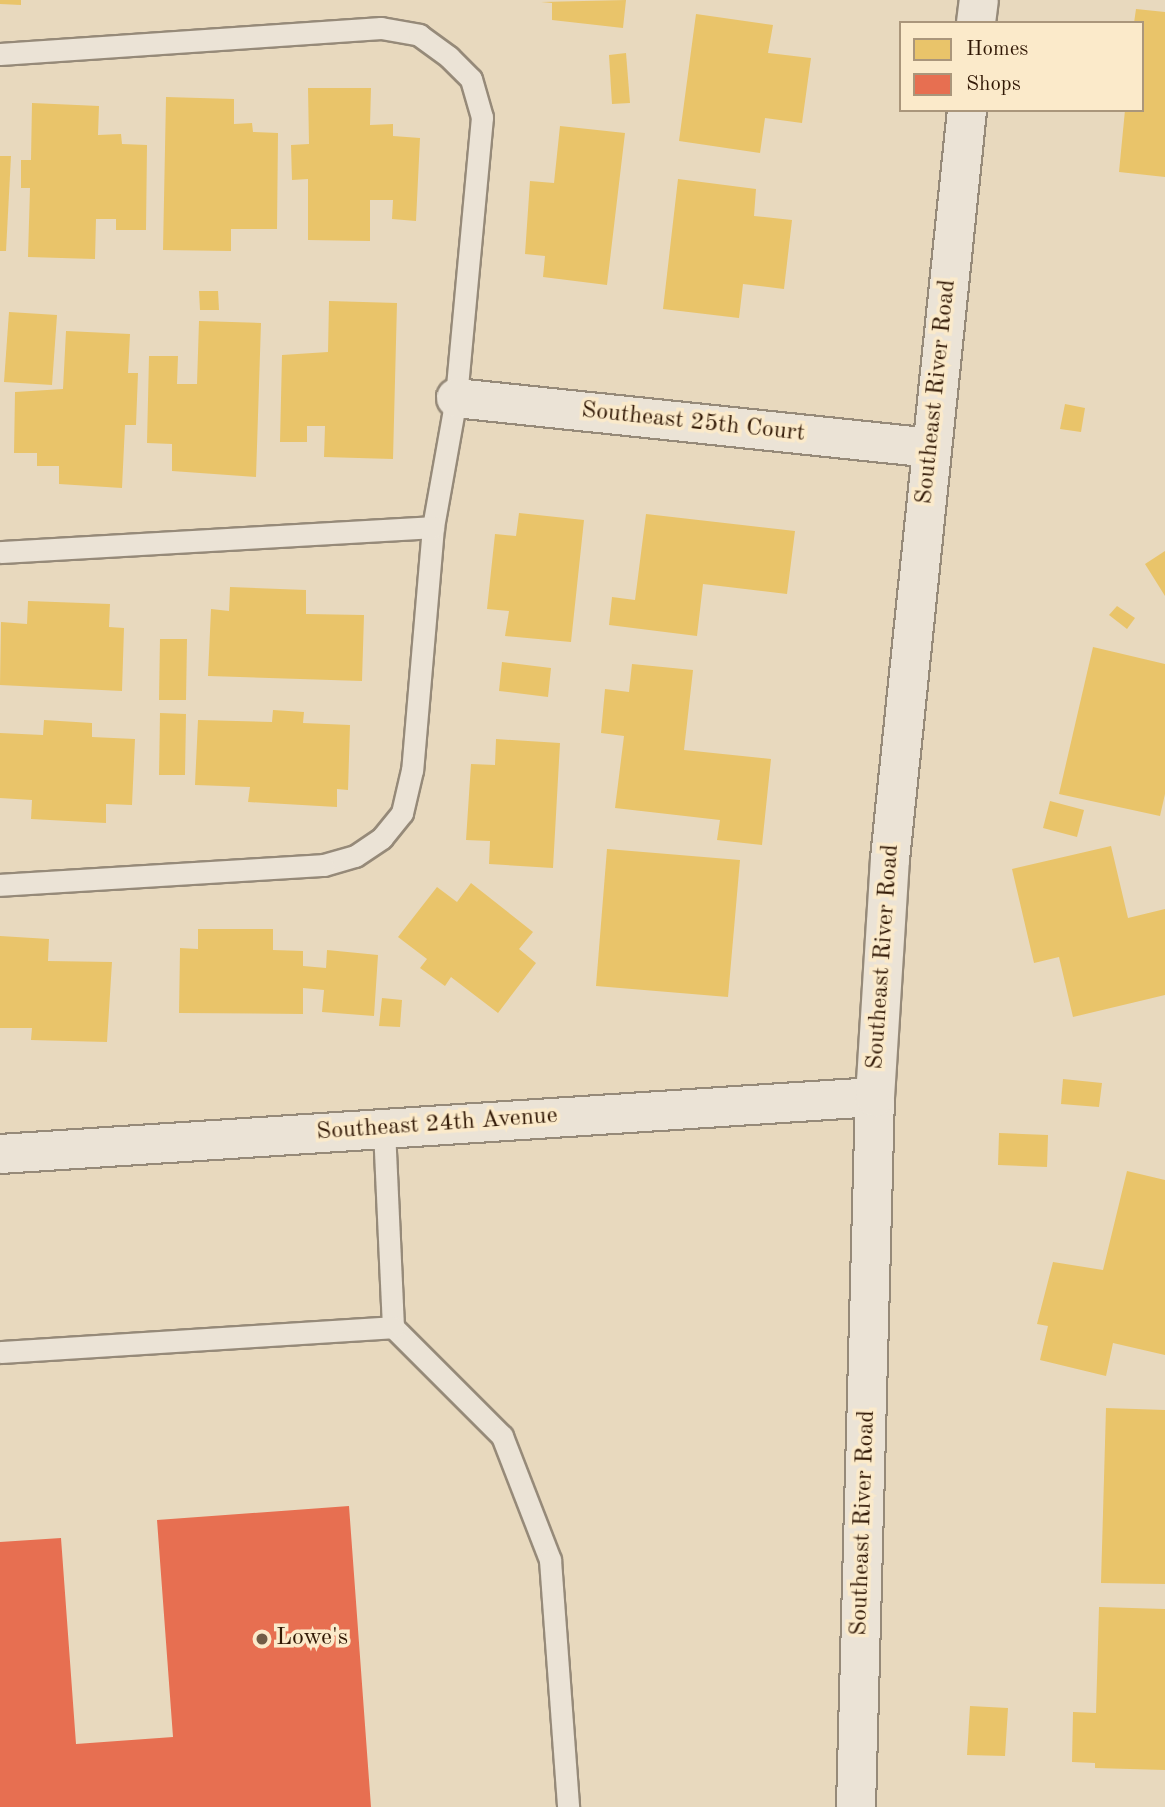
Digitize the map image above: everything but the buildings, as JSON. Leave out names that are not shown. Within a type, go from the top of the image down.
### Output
[{"type":"main road","points":[[976,21],[979,0]]},
{"type":"main road","name":"Southeast River Road","points":[[856,1807],[875,1097],[890,859],[967,112]]},
{"type":"main road","name":"Southeast 25th Court","points":[[456,398],[931,448]]},
{"type":"main road","name":"Southeast 24th Avenue","points":[[0,1154],[875,1097]]},
{"type":"lane","points":[[0,54],[381,27],[419,35],[449,57],[471,79],[482,117],[456,398],[433,527],[412,770],[402,813],[382,838],[355,856],[323,864],[0,885]]},
{"type":"lane","points":[[0,552],[433,527]]},
{"type":"lane","points":[[384,1129],[393,1327],[502,1436],[551,1560],[568,1807]]},
{"type":"lane","points":[[0,1352],[393,1327]]},
{"type":"place","name":"Lowe's","points":[[262,1639]]}]
